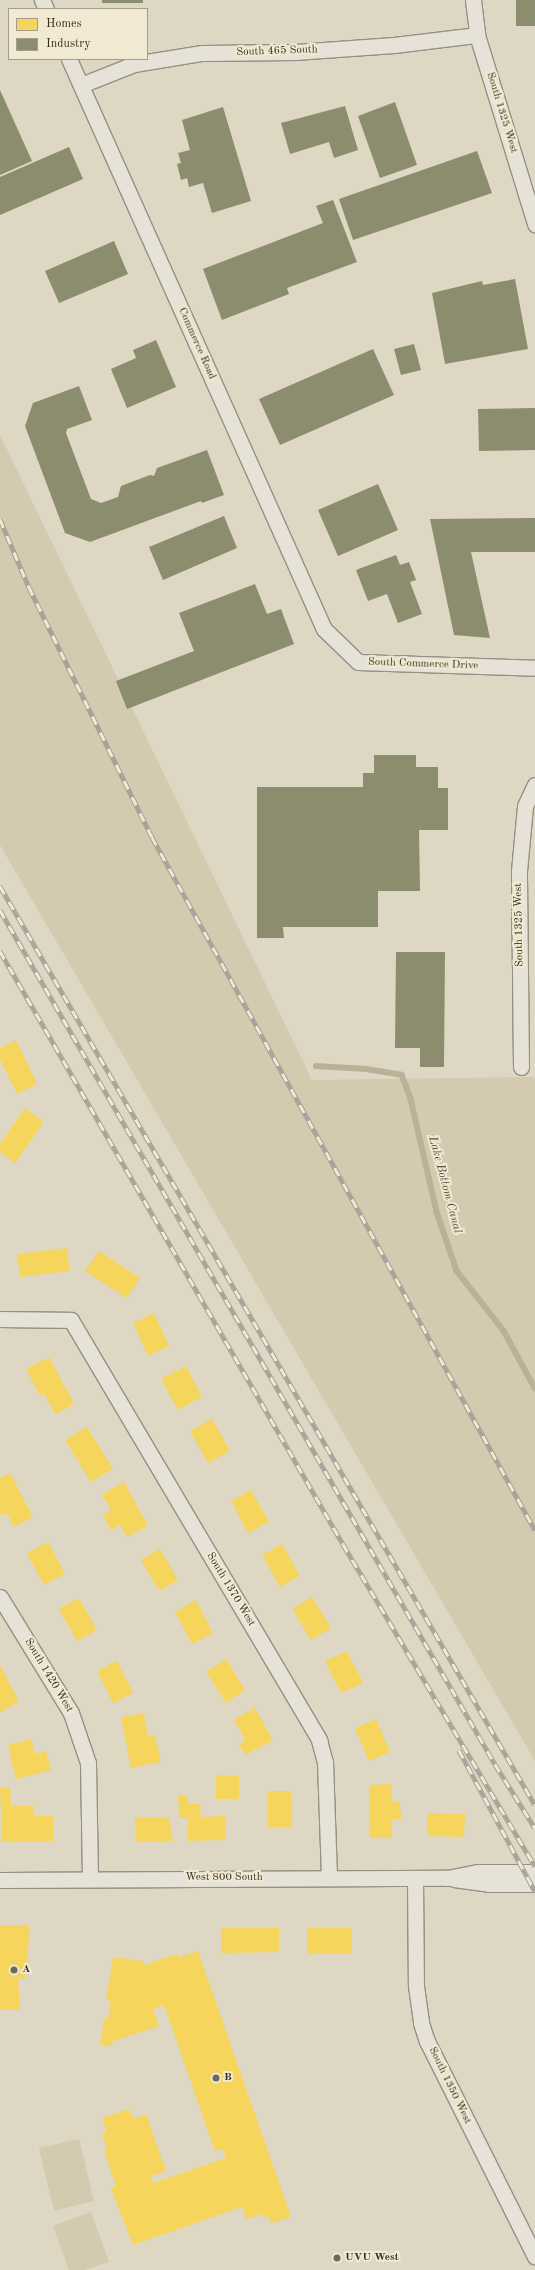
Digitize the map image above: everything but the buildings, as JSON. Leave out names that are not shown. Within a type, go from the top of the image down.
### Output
[{"type":"street","name":"South 1325 West","points":[[473,0],[477,35],[535,224]]},
{"type":"street","name":"South 465 South","points":[[81,85],[134,64],[202,53],[295,52],[394,45],[477,35]]},
{"type":"street","name":"Commerce Road","points":[[69,60],[324,629]]},
{"type":"street","name":"South Commerce Drive","points":[[324,629],[358,662],[535,668]]},
{"type":"street","name":"South 1325 West","points":[[521,1067],[519,871],[525,806],[535,785]]},
{"type":"street","name":"South 1370 West","points":[[0,1319],[71,1320],[319,1740],[325,1762],[329,1878]]},
{"type":"street","name":"South 1420 West","points":[[0,1598],[71,1713],[88,1763],[90,1879]]},
{"type":"street","name":"West 800 South","points":[[447,1878],[478,1872],[535,1872]]},
{"type":"street","name":"South 1350 West","points":[[415,1878],[416,1986],[421,2023],[426,2041],[535,2257]]},
{"type":"street","name":"West 800 South","points":[[0,1880],[447,1878],[489,1884],[535,1884]]},
{"type":"shaded area","points":[[0,435],[312,1080],[535,1077],[535,1761],[0,845]]},
{"type":"shaded area","points":[[79,2139],[94,2201],[54,2211],[39,2148]]},
{"type":"shaded area","points":[[91,2212],[109,2262],[85,2270],[69,2270],[53,2226]]},
{"type":"waterway","name":"Lake Bottom Canal","points":[[316,1066],[366,1069],[402,1075],[411,1099],[437,1212],[457,1271],[504,1331],[535,1388]]},
{"type":"railway","points":[[0,519],[29,587],[152,837],[535,1530]]},
{"type":"railway","points":[[0,886],[535,1805]]},
{"type":"railway","points":[[0,910],[495,1764],[535,1828]]},
{"type":"railway","points":[[0,951],[343,1544],[535,1866]]},
{"type":"railway","points":[[459,1750],[535,1891]]},
{"type":"place","name":"A","points":[[14,1970]]},
{"type":"place","name":"B","points":[[216,2078]]},
{"type":"place","name":"UVU West","points":[[337,2258]]}]
